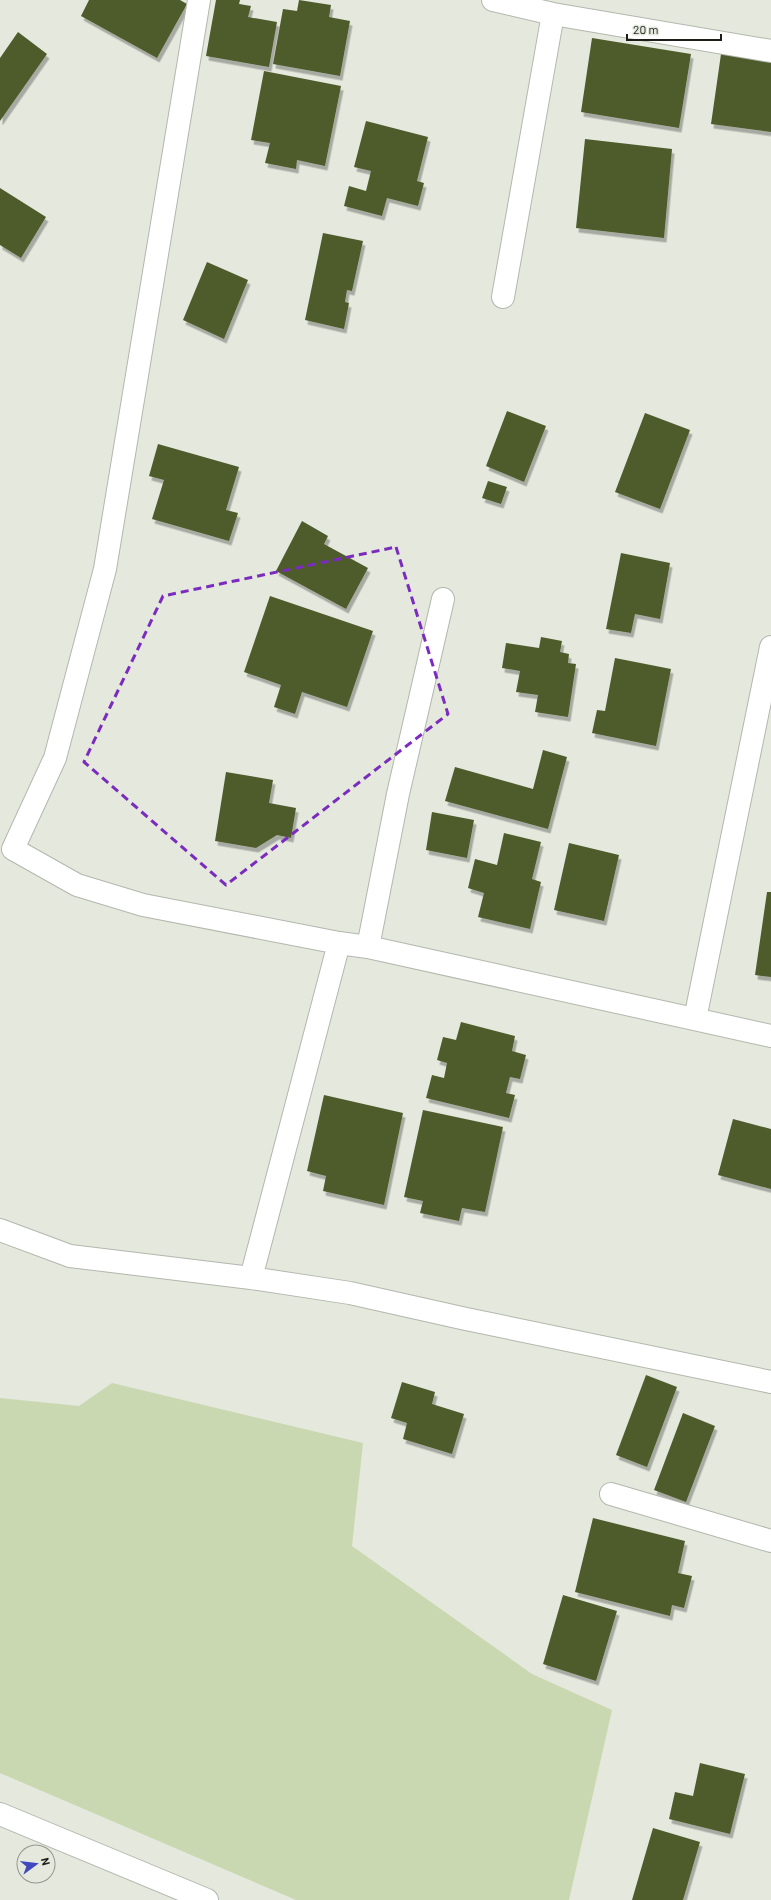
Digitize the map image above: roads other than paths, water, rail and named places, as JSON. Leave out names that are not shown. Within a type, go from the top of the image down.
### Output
[{"type":"street","points":[[199,0],[105,569],[55,758],[7,844],[77,885],[143,905],[338,943],[368,947],[771,1036]]},
{"type":"street","points":[[492,0],[553,14],[771,51]]},
{"type":"street","points":[[503,297],[553,14]]},
{"type":"street","points":[[368,947],[398,794],[443,599]]},
{"type":"street","points":[[695,1019],[771,647]]},
{"type":"street","points":[[251,1278],[338,943]]},
{"type":"street","points":[[0,1230],[70,1256],[251,1278],[350,1293],[466,1319],[771,1382]]},
{"type":"street","points":[[611,1494],[771,1541]]},
{"type":"street","points":[[0,1814],[207,1900]]}]
